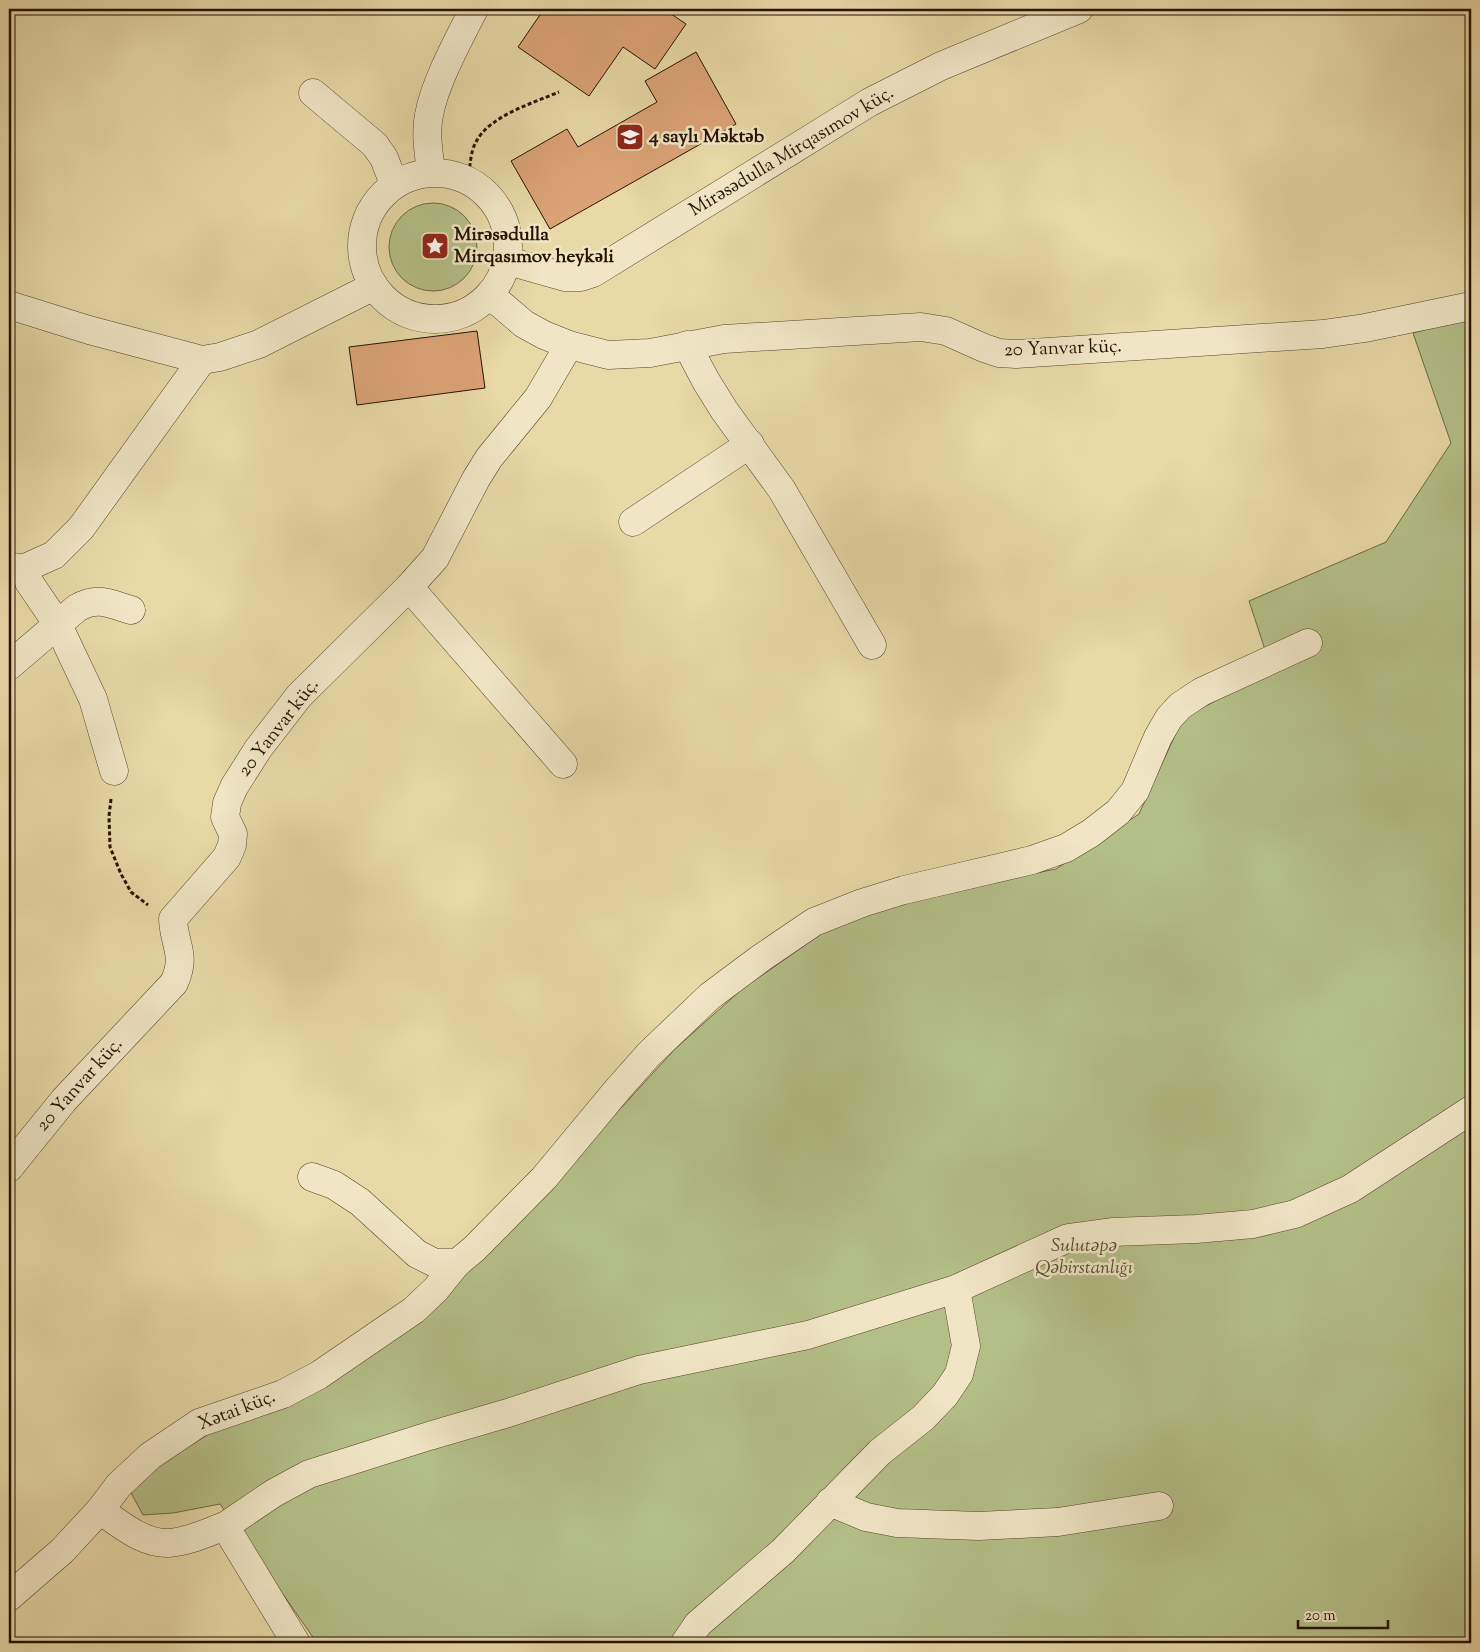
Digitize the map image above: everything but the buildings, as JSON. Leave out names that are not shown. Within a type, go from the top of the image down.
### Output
[{"type":"street","points":[[431,172],[427,135],[429,115],[446,69],[474,9]]},
{"type":"street","name":"Mirəsədulla Mirqasımov küç.","points":[[508,261],[566,277],[581,277],[593,273],[870,102],[940,66],[1079,9]]},
{"type":"street","points":[[314,93],[375,145],[384,158],[394,184]]},
{"type":"street","points":[[431,172],[450,174],[468,180],[484,191],[497,206],[505,223],[509,242],[508,261],[501,279],[490,295],[476,308],[459,316],[440,320],[421,318],[402,312],[387,301],[374,286],[365,270],[362,231],[369,213],[380,197],[394,184],[412,176],[431,172]]},
{"type":"street","points":[[9,305],[89,330],[202,360],[220,357],[259,344],[374,286]]},
{"type":"street","name":"20 Yanvar küç.","points":[[490,295],[524,324],[544,335],[569,345],[608,354],[623,355],[650,353],[724,340],[921,327],[946,330],[984,348],[1016,354],[1323,334],[1365,328],[1471,306]]},
{"type":"street","name":"20 Yanvar küç.","points":[[9,1168],[64,1100],[174,983],[180,970],[180,951],[174,932],[174,919],[227,857],[232,845],[233,834],[225,817],[227,803],[234,787],[258,749],[299,696],[409,587],[435,558],[489,458],[538,398],[569,345]]},
{"type":"street","points":[[687,345],[724,410],[750,444],[801,520],[872,646]]},
{"type":"street","points":[[114,771],[93,698],[58,625],[29,582],[17,568],[54,555],[81,528],[202,360]]},
{"type":"street","points":[[632,522],[750,444]]},
{"type":"street","points":[[409,587],[563,764]]},
{"type":"street","points":[[9,666],[77,608],[87,603],[98,600],[131,610]]},
{"type":"street","name":"Xətai küç.","points":[[9,1597],[62,1551],[100,1510],[119,1484],[150,1456],[199,1424],[284,1394],[319,1376],[414,1310],[436,1289],[457,1263],[479,1244],[544,1178],[649,1054],[710,996],[761,958],[814,922],[862,903],[904,890],[1032,860],[1066,848],[1091,833],[1118,812],[1135,791],[1158,738],[1169,718],[1180,706],[1201,692],[1308,643]]},
{"type":"street","points":[[100,1510],[127,1529],[148,1540],[169,1543],[188,1538],[225,1526],[274,1493],[309,1474],[508,1413],[639,1370],[808,1335],[956,1289],[1068,1238],[1112,1232],[1196,1229],[1252,1224],[1295,1214],[1350,1189],[1471,1110]]},
{"type":"street","points":[[312,1177],[334,1185],[360,1202],[417,1254],[435,1263],[457,1263]]},
{"type":"street","points":[[685,1643],[698,1624],[783,1551],[880,1452],[923,1418],[945,1395],[959,1374],[966,1346],[956,1289]]},
{"type":"street","points":[[830,1502],[866,1517],[897,1523],[979,1526],[1058,1522],[1159,1506]]},
{"type":"street","points":[[225,1526],[296,1643]]},
{"type":"path","points":[[468,180],[475,143],[484,130],[494,121],[559,92]]},
{"type":"path","points":[[114,771],[109,816],[110,847],[131,892],[145,903],[174,919]]},
{"type":"green space","points":[[433,203],[450,206],[464,216],[474,230],[477,247],[474,264],[464,278],[450,288],[433,291],[416,288],[402,278],[392,264],[389,247],[392,230],[402,216],[416,206]]},
{"type":"green space","name":"Sulutəpə Qəbirstanlığı","points":[[1471,317],[1471,1643],[317,1643],[220,1504],[173,1513],[143,1515],[130,1491],[161,1463],[264,1401],[514,1225],[675,1049],[741,990],[841,920],[898,901],[1056,869],[1139,814],[1183,718],[1272,671],[1249,601],[1386,542],[1451,443],[1413,333]]},
{"type":"place","name":"4 saylı Məktəb","points":[[630,137]]},
{"type":"place","name":"Mirəsədulla Mirqasımov heykəli","points":[[435,246]]}]
